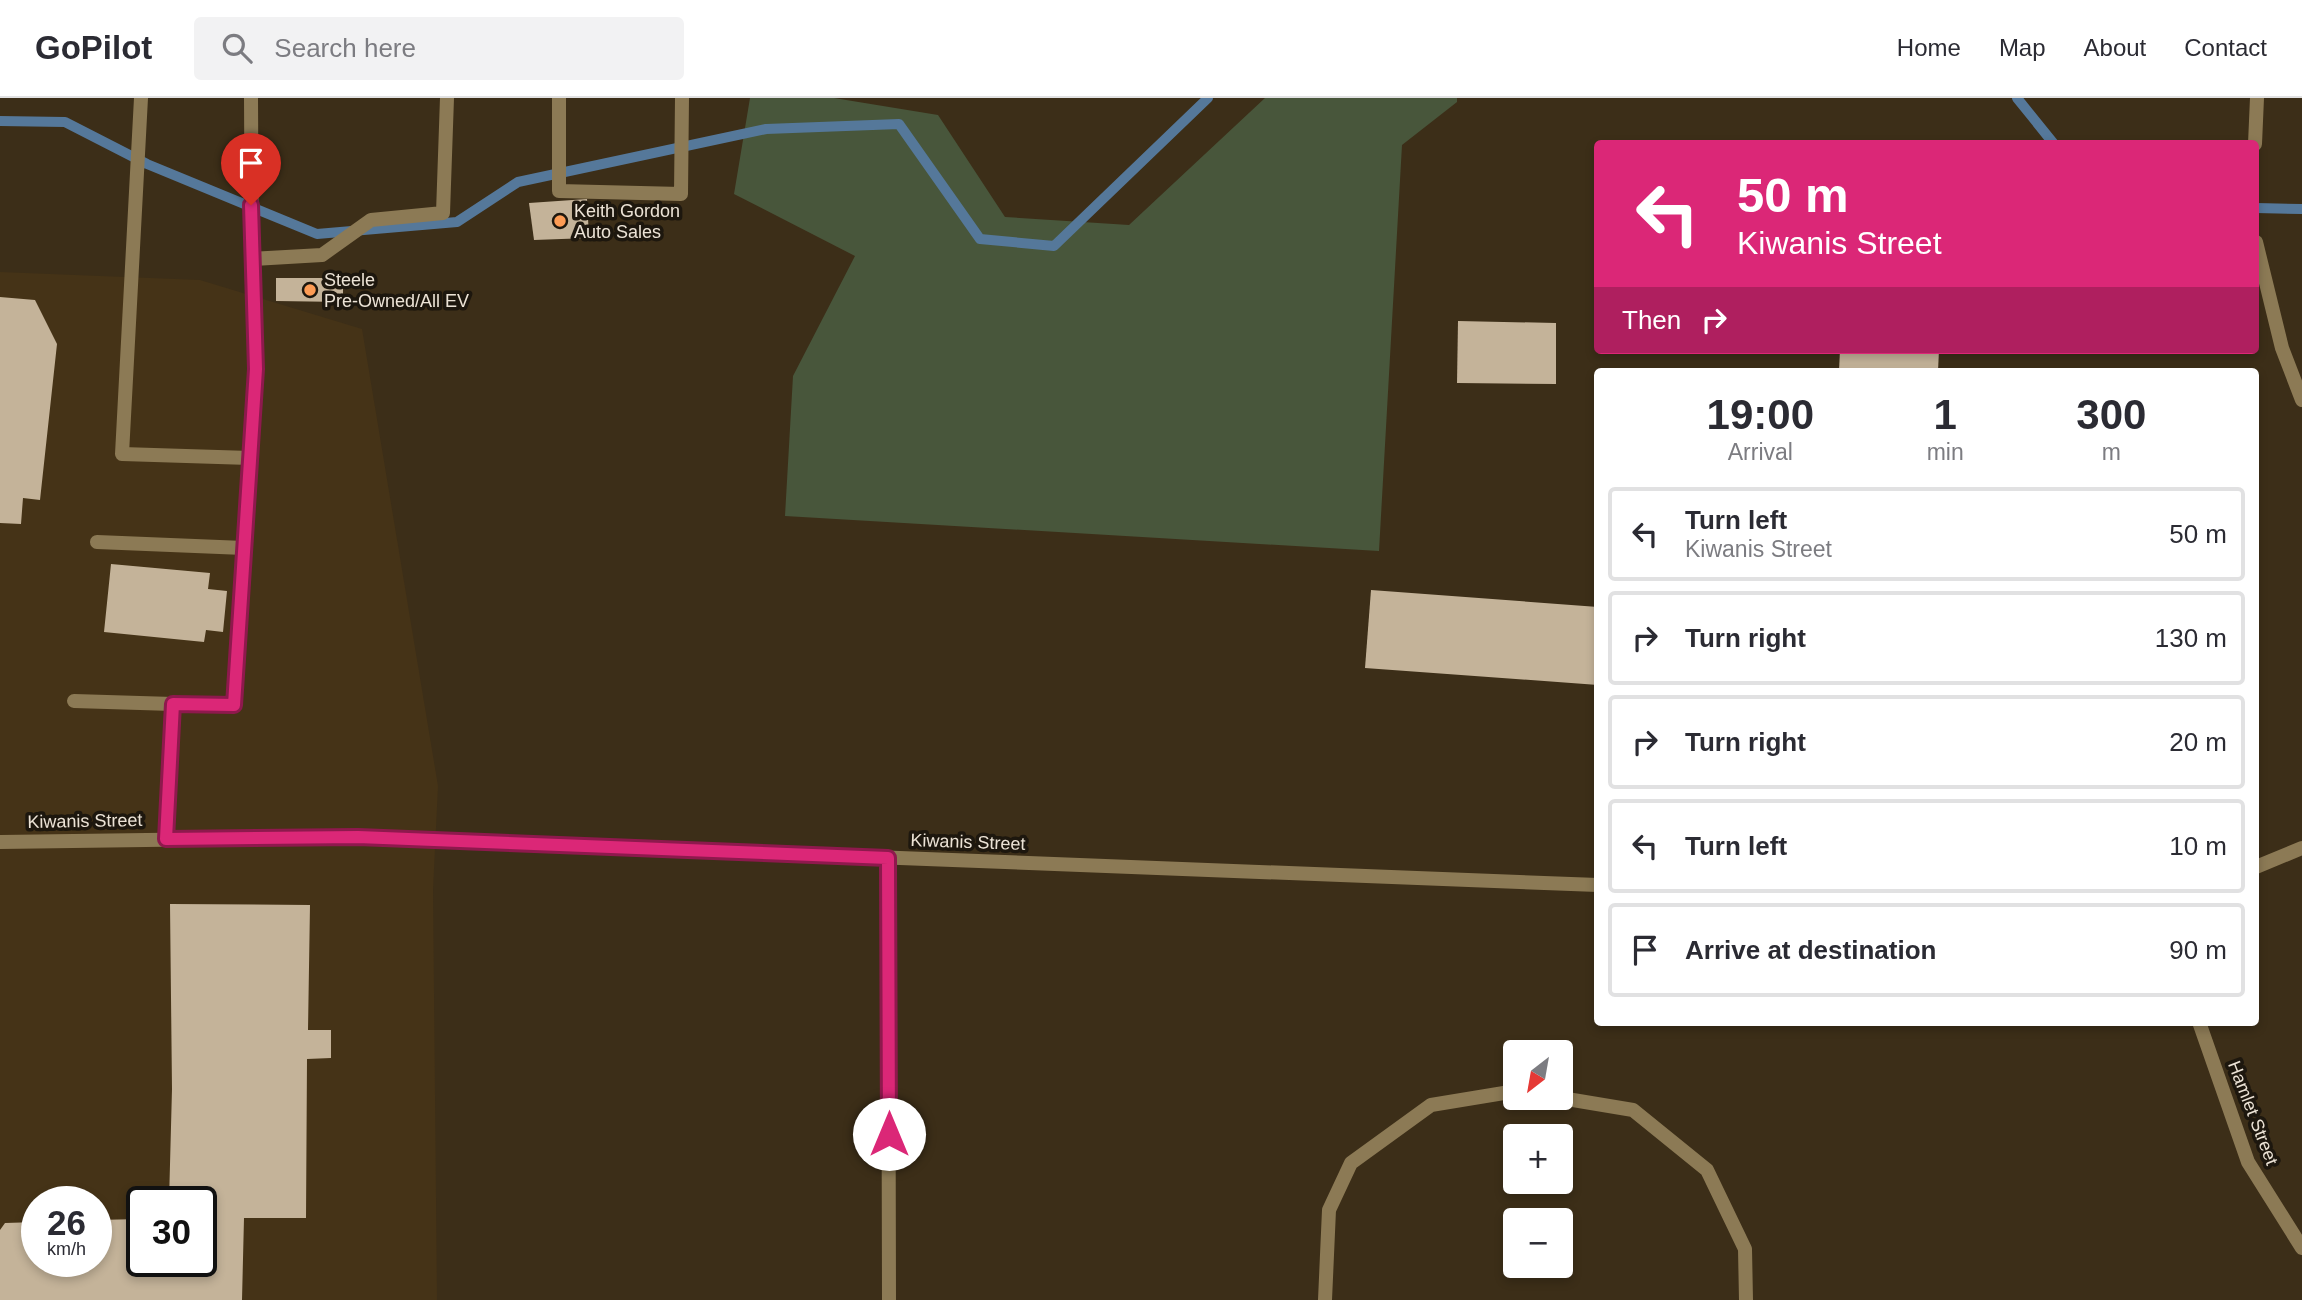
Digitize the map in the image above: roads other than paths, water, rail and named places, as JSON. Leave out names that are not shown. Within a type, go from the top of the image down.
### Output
[{"type":"street","points":[[141,98],[122,454],[250,458]]},
{"type":"street","points":[[74,701],[234,705],[256,369],[251,258],[251,98]]},
{"type":"street","points":[[251,258],[322,254],[371,220],[443,213],[447,98]]},
{"type":"street","points":[[559,98],[559,191],[681,194],[682,98]]},
{"type":"street","points":[[2255,140],[2257,98]]},
{"type":"street","points":[[2259,255],[2279,338],[2302,400]]},
{"type":"street","points":[[97,542],[244,548]]},
{"type":"street","points":[[166,839],[173,704]]},
{"type":"street","name":"Kiwanis Street","points":[[0,842],[358,837],[1594,885]]},
{"type":"street","points":[[2259,866],[2302,848]]},
{"type":"street","points":[[888,858],[889,1300]]},
{"type":"street","name":"Hamlet Street","points":[[2200,1026],[2248,1162],[2302,1248]]},
{"type":"street","points":[[1325,1300],[1329,1210],[1352,1164],[1431,1105],[1503,1093]]},
{"type":"street","points":[[1573,1100],[1633,1110],[1707,1170],[1745,1250],[1746,1300]]},
{"type":"waterway","points":[[0,121],[65,122],[147,164],[317,234],[457,222],[518,182],[766,129],[899,124],[980,239],[1054,246],[1208,98]]},
{"type":"waterway","points":[[2017,98],[2051,140]]},
{"type":"waterway","points":[[2259,208],[2302,209]]},
{"type":"place","name":"Keith Gordon Auto Sales","points":[[560,221]]},
{"type":"place","name":"Steele Pre-Owned/All EV","points":[[310,290]]}]
